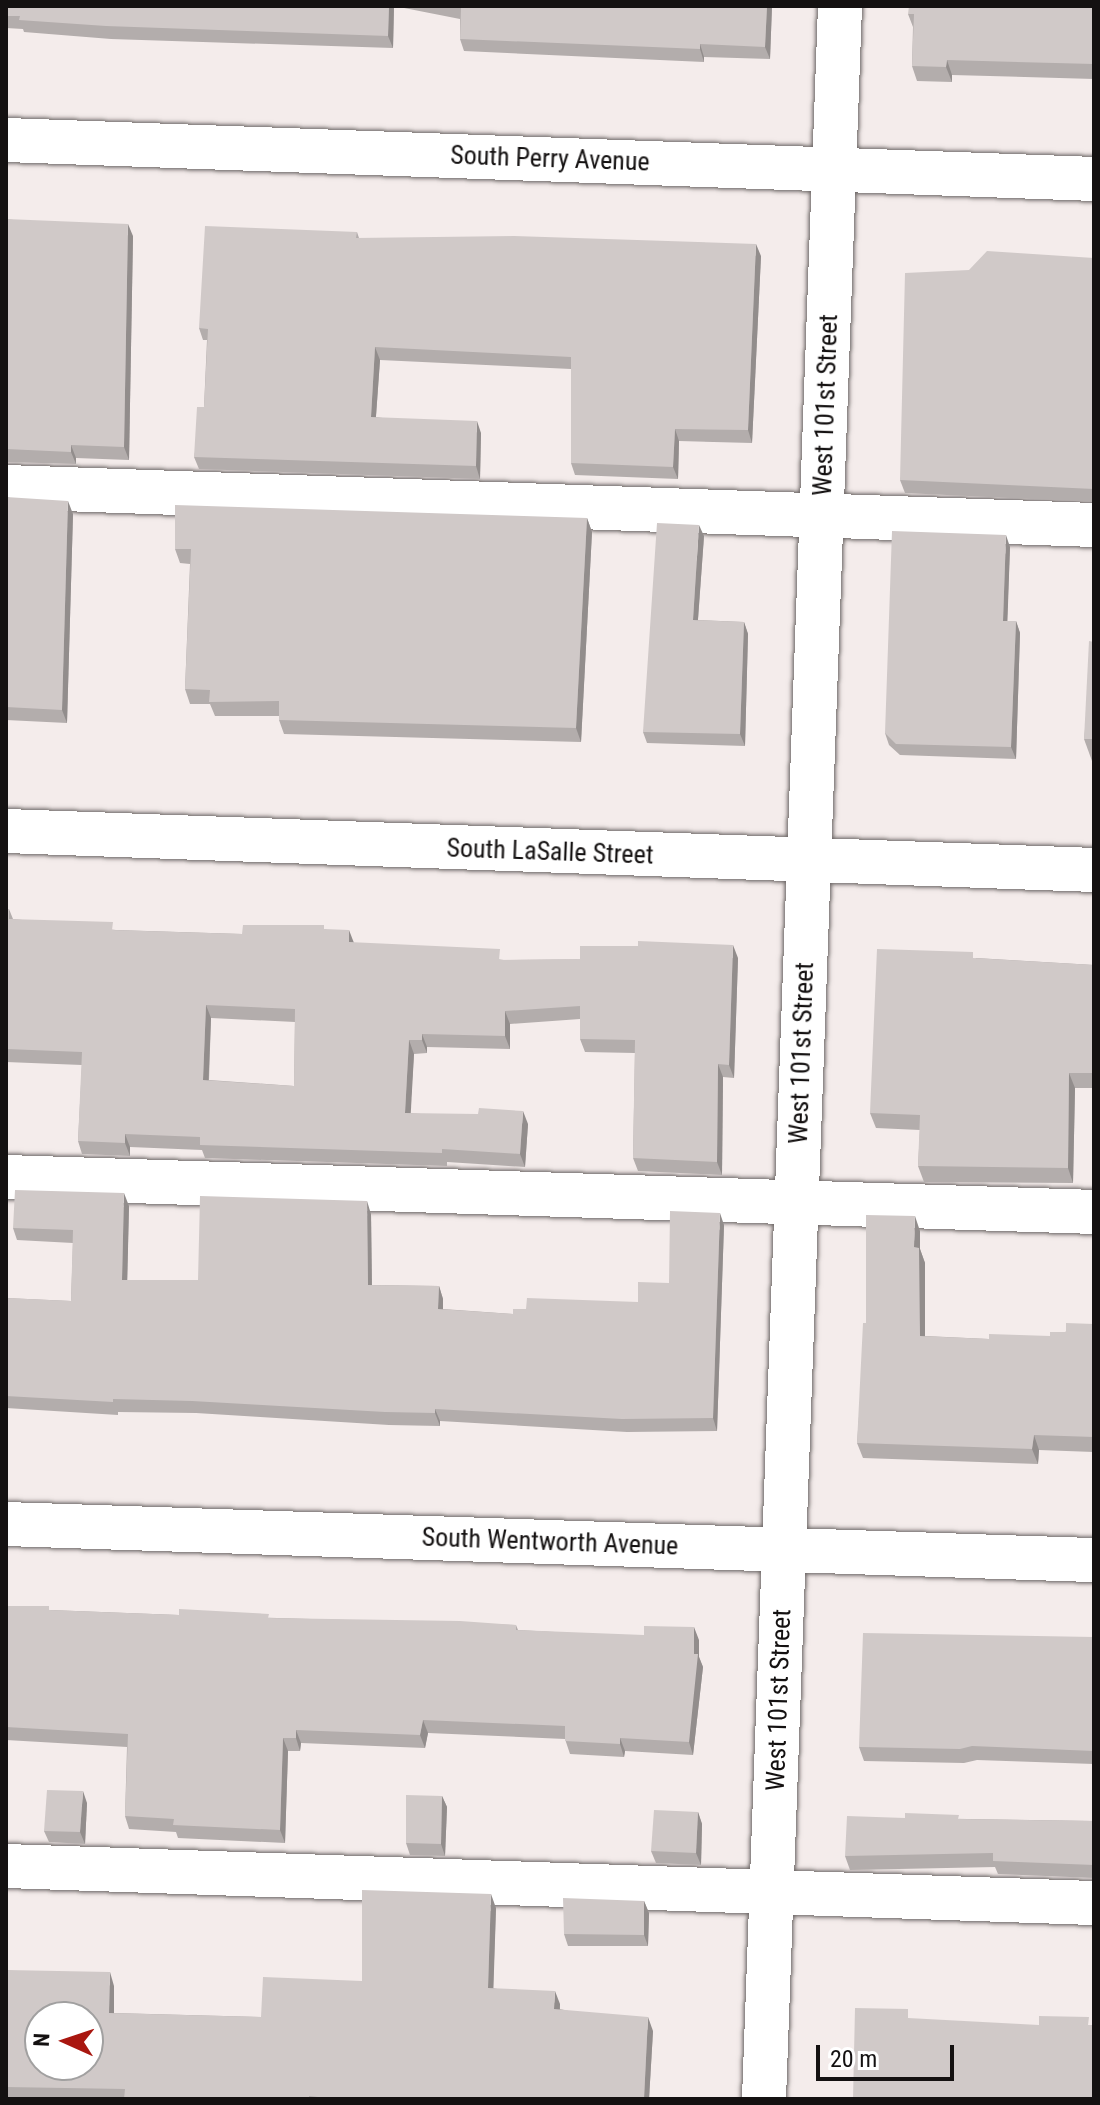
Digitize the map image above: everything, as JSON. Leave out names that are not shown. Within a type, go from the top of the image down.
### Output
[{"type":"street","name":"West 101st Street","points":[[764,2099],[840,6]]},
{"type":"street","name":"South Perry Avenue","points":[[6,140],[1094,179]]},
{"type":"street","points":[[6,487],[1094,525]]},
{"type":"street","name":"South LaSalle Street","points":[[6,831],[1094,870]]},
{"type":"street","points":[[6,1177],[1094,1212]]},
{"type":"street","name":"South Wentworth Avenue","points":[[6,1524],[1094,1560]]},
{"type":"street","points":[[6,1866],[1094,1903]]},
{"type":"building","points":[[6,6],[389,6],[388,36],[19,20],[20,16],[6,16]]},
{"type":"building","points":[[452,6],[767,6],[765,47],[700,44],[700,49],[460,39],[461,8]]},
{"type":"building","points":[[909,6],[1094,6],[1094,64],[947,60],[946,67],[912,66],[914,14],[908,14]]},
{"type":"building","points":[[6,219],[128,224],[124,447],[71,445],[71,452],[6,449]]},
{"type":"building","points":[[205,226],[357,232],[356,238],[514,236],[756,244],[748,430],[675,429],[673,467],[571,463],[571,357],[375,347],[371,417],[477,421],[476,466],[194,457],[197,407],[204,407],[208,329],[199,328]]},
{"type":"building","points":[[987,251],[1094,258],[1094,489],[900,480],[905,273],[969,270]]},
{"type":"building","points":[[6,497],[68,501],[62,710],[6,707]]},
{"type":"building","points":[[175,505],[587,518],[576,728],[279,720],[279,701],[209,702],[210,690],[185,689],[191,549],[175,549]]},
{"type":"building","points":[[657,523],[699,525],[693,620],[744,622],[740,734],[643,732]]},
{"type":"building","points":[[892,531],[1006,535],[1003,621],[1016,621],[1011,747],[896,744],[885,733]]},
{"type":"building","points":[[1089,641],[1094,642],[1094,739],[1084,739]]},
{"type":"building","points":[[6,909],[9,909],[9,919],[113,922],[112,930],[242,934],[243,925],[324,925],[324,929],[349,930],[349,942],[500,949],[499,960],[580,959],[580,946],[638,946],[638,941],[733,945],[729,1065],[718,1064],[717,1162],[633,1158],[635,1040],[580,1039],[580,1006],[505,1011],[505,1036],[422,1034],[422,1040],[409,1040],[405,1113],[478,1114],[479,1108],[523,1111],[520,1154],[442,1149],[442,1153],[200,1145],[200,1137],[125,1134],[125,1143],[78,1141],[82,1052],[6,1049]],"holes":[[[206,1005],[295,1009],[294,1086],[203,1080]]]},
{"type":"building","points":[[877,949],[973,952],[973,958],[1094,965],[1094,1073],[1069,1073],[1068,1168],[918,1166],[920,1115],[870,1113]]},
{"type":"building","points":[[15,1190],[124,1193],[122,1280],[198,1280],[200,1196],[367,1201],[368,1285],[439,1286],[438,1309],[513,1314],[513,1309],[526,1309],[527,1298],[638,1302],[638,1282],[669,1283],[670,1211],[720,1213],[713,1418],[622,1419],[435,1409],[435,1413],[385,1412],[192,1401],[113,1399],[113,1402],[6,1396],[6,1298],[71,1301],[73,1230],[13,1228]]},
{"type":"building","points":[[866,1215],[915,1216],[914,1247],[919,1248],[920,1336],[989,1339],[989,1334],[1050,1336],[1050,1332],[1066,1332],[1066,1323],[1094,1324],[1094,1437],[1034,1435],[1032,1449],[857,1443],[863,1323],[866,1323]]},
{"type":"building","points":[[6,1606],[179,1615],[179,1609],[269,1614],[268,1618],[460,1621],[516,1625],[516,1630],[644,1635],[644,1626],[694,1627],[694,1654],[698,1654],[689,1742],[620,1738],[620,1744],[565,1741],[565,1726],[423,1720],[420,1735],[296,1730],[296,1738],[283,1738],[280,1830],[173,1825],[174,1819],[125,1816],[128,1734],[6,1727]]},
{"type":"building","points":[[863,1633],[1094,1637],[1094,1751],[972,1746],[960,1749],[859,1747]]},
{"type":"building","points":[[47,1790],[83,1791],[80,1832],[44,1831]]},
{"type":"building","points":[[406,1795],[442,1796],[441,1844],[406,1843]]},
{"type":"building","points":[[654,1810],[698,1812],[696,1853],[651,1851]]},
{"type":"building","points":[[905,1813],[959,1815],[958,1819],[1094,1821],[1094,1865],[993,1861],[993,1853],[845,1856],[847,1816],[905,1818]]},
{"type":"building","points":[[362,1890],[491,1894],[488,1988],[555,1991],[554,2009],[648,2017],[644,2099],[336,2099],[309,2096],[309,2099],[124,2099],[125,2089],[6,2087],[6,1970],[110,1972],[109,2013],[261,2017],[263,1977],[362,1981]]},
{"type":"building","points":[[563,1898],[644,1901],[644,1935],[564,1934]]},
{"type":"building","points":[[855,2008],[908,2009],[908,2018],[1039,2025],[1039,2016],[1089,2017],[1088,2025],[1094,2025],[1094,2099],[853,2099]]}]
